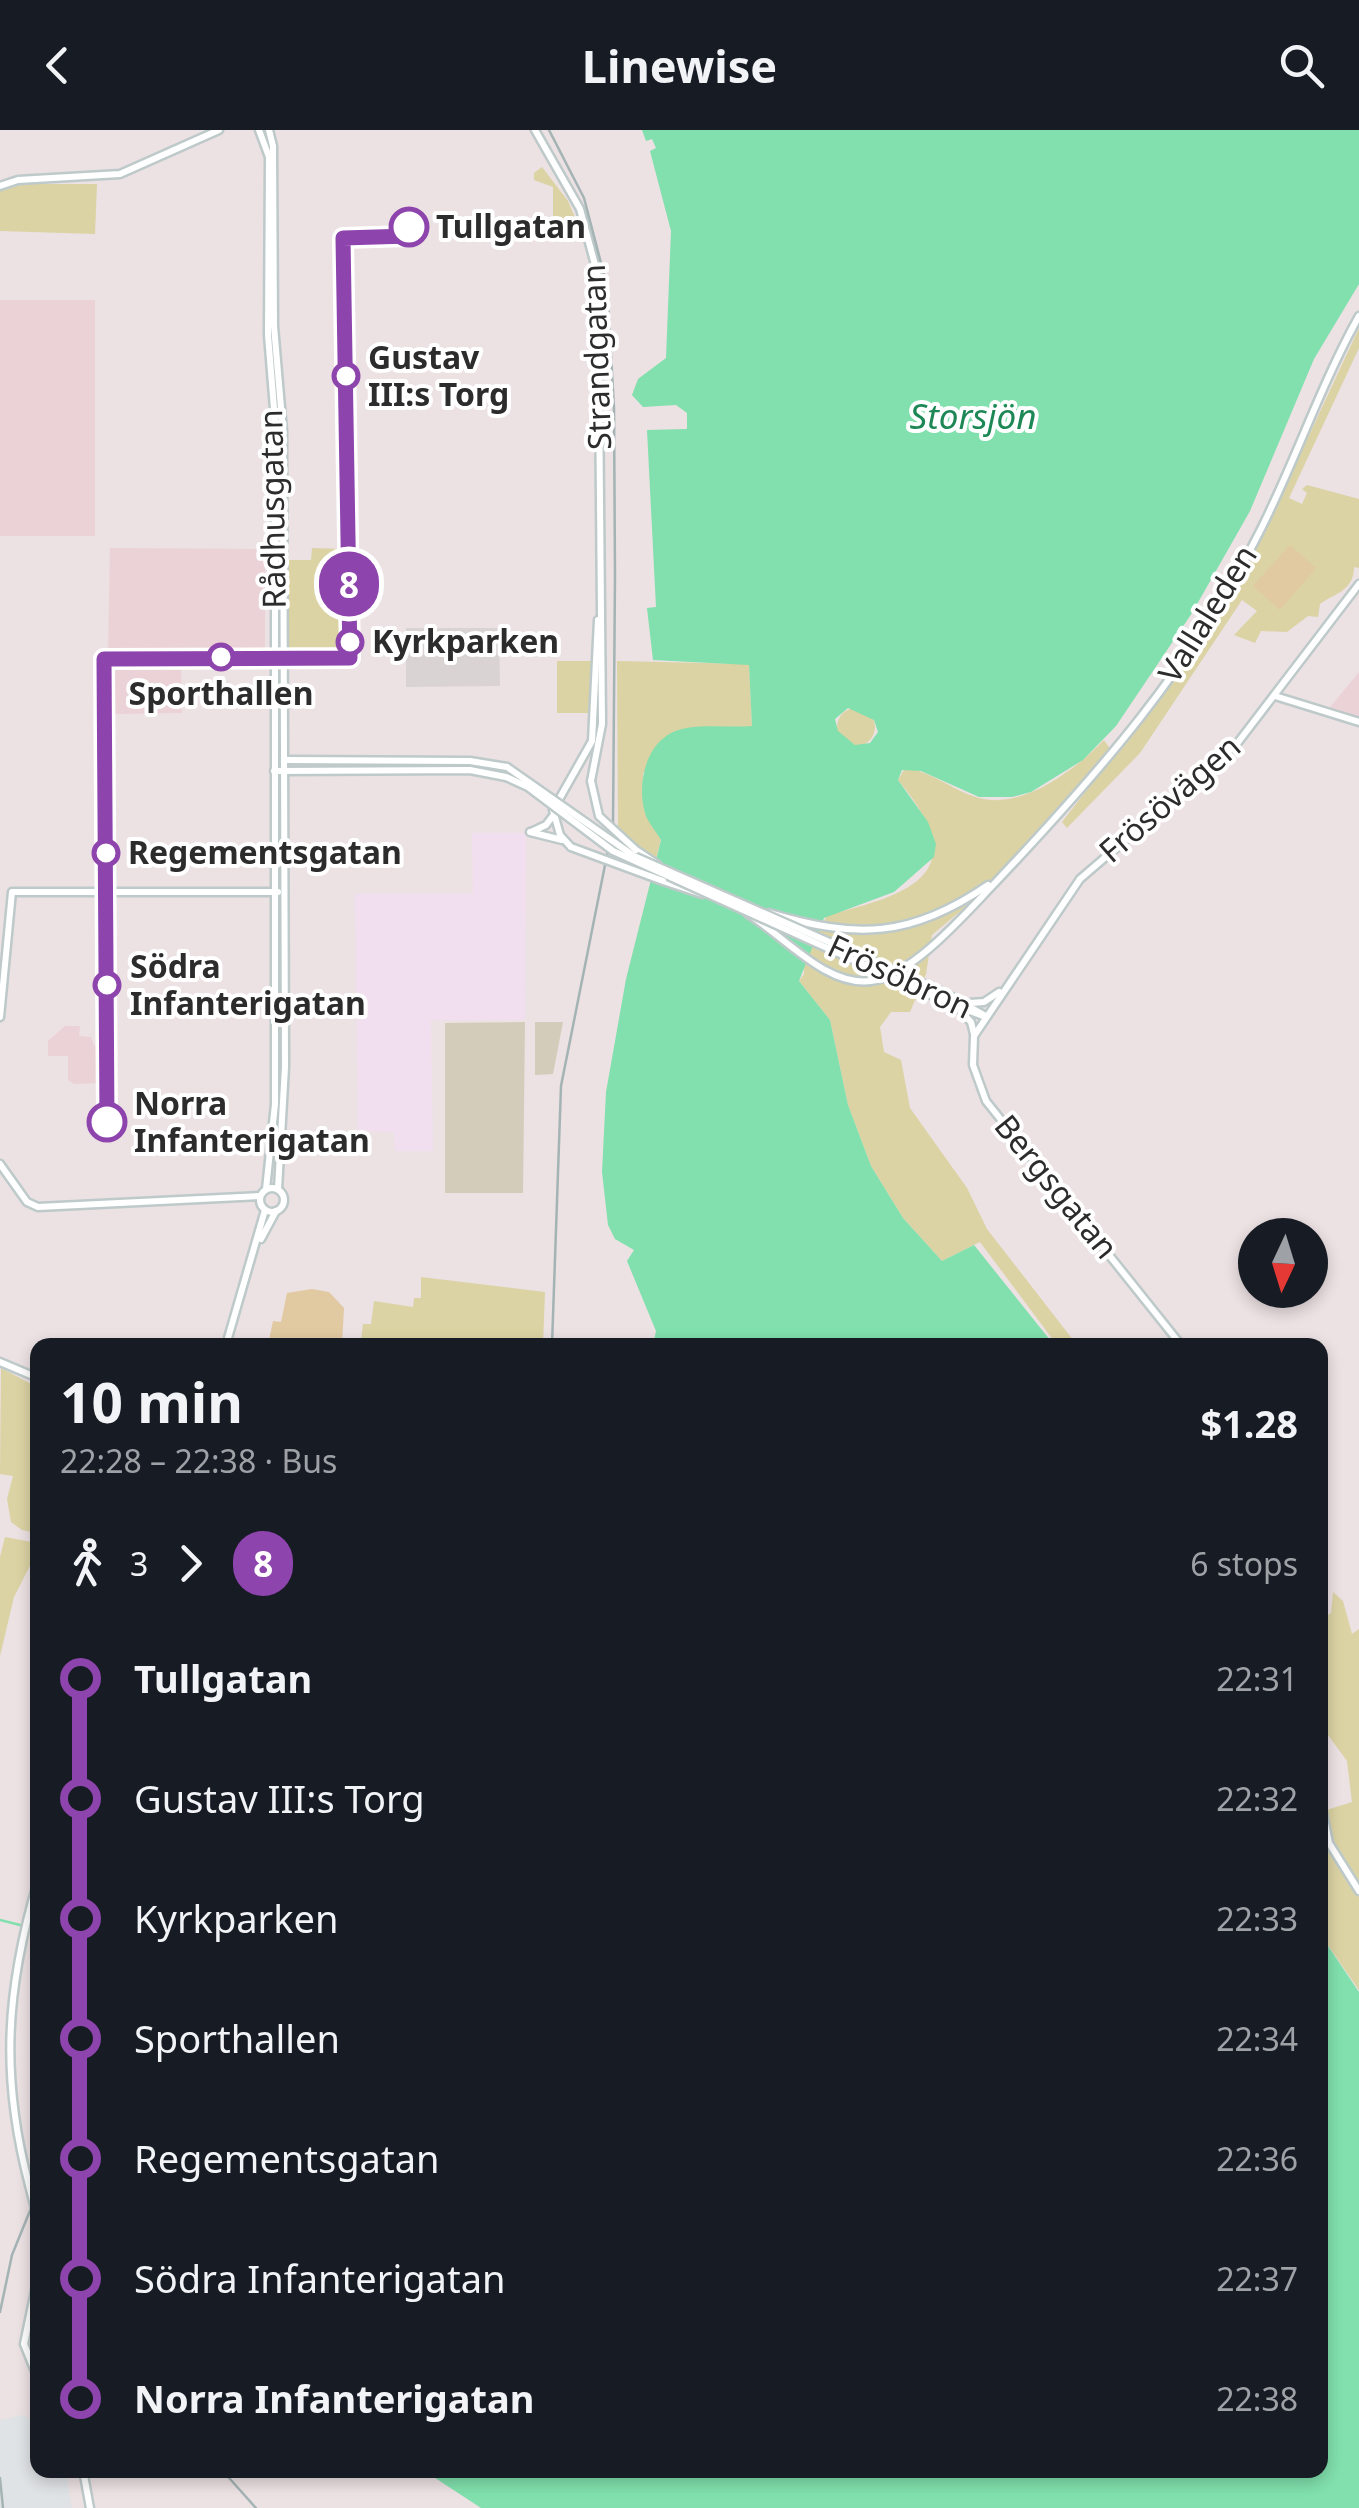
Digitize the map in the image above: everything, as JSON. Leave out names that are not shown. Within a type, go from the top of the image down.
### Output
[{"type":"main road","points":[[0,186],[18,180],[120,174],[219,130]]},
{"type":"main road","name":"Rådhusgatan","points":[[260,130],[268,157],[274,771],[285,1068],[278,1189]]},
{"type":"main road","name":"Rådhusgatan","points":[[266,1189],[275,1104],[284,771],[283,431],[274,326],[273,146],[269,130]]},
{"type":"main road","name":"Strandgatan","points":[[535,130],[580,209],[598,276],[602,599],[600,737],[591,782],[595,807],[609,828],[671,872]]},
{"type":"main road","name":"Vallaleden","points":[[872,981],[912,962],[1001,876],[1110,760],[1190,652],[1260,531],[1335,359],[1359,316]]},
{"type":"main road","name":"Frösövägen","points":[[984,1016],[1080,879],[1226,755],[1359,584]]},
{"type":"main road","name":"Strandgatan","points":[[572,847],[555,836],[530,832],[546,825],[558,797],[589,750],[596,715],[602,599]]},
{"type":"main road","points":[[1275,696],[1359,722]]},
{"type":"main road","name":"Frösöbron","points":[[274,760],[470,760],[507,767],[527,777],[594,831],[671,872],[746,910],[964,1002],[984,1016]]},
{"type":"main road","name":"Frösöbron","points":[[284,771],[470,770],[506,777],[528,788],[613,852],[702,894],[746,910],[860,931]]},
{"type":"main road","points":[[274,771],[284,771]]},
{"type":"main road","points":[[553,815],[560,835],[572,847],[702,894]]},
{"type":"main road","name":"Vallaleden","points":[[860,931],[923,923],[954,908],[1001,876]]},
{"type":"main road","points":[[0,1017],[12,892],[280,892]]},
{"type":"main road","name":"Frösöbron","points":[[746,910],[843,980],[872,981]]},
{"type":"main road","points":[[964,1002],[984,1002],[1004,988]]},
{"type":"main road","name":"Frösöbron","points":[[943,996],[954,1006],[984,1016]]},
{"type":"main road","points":[[954,1006],[968,1018],[974,1036]]},
{"type":"main road","points":[[974,1036],[984,1016]]},
{"type":"main road","name":"Bergsgatan","points":[[974,1036],[972,1065],[985,1098],[1176,1338]]},
{"type":"main road","points":[[0,1164],[27,1202],[38,1207],[260,1199]]},
{"type":"main road","points":[[254,1254],[284,1202],[278,1189],[266,1189],[260,1199]]},
{"type":"main road","points":[[228,1338],[265,1210],[260,1199]]},
{"type":"main road","points":[[265,1210],[276,1212]]},
{"type":"main road","points":[[0,1362],[30,1375]]},
{"type":"main road","points":[[1328,1838],[1359,1891]]},
{"type":"main road","points":[[30,1911],[12,1981],[6,2033],[11,2114],[30,2192]]},
{"type":"main road","points":[[30,2315],[24,2344],[30,2359]]},
{"type":"main road","points":[[85,2478],[90,2508]]},
{"type":"shaded area","points":[[542,167],[568,201],[582,234],[531,233],[532,225],[553,220],[553,187],[534,180],[534,173]]},
{"type":"shaded area","points":[[26,184],[97,184],[95,234],[0,231],[0,190]]},
{"type":"shaded area","points":[[0,300],[95,300],[95,536],[0,536]]},
{"type":"shaded area","points":[[1359,328],[1359,348],[1289,498],[1302,504],[1307,493],[1302,489],[1307,485],[1359,499],[1359,568],[1354,567],[1351,581],[1343,590],[1320,604],[1318,617],[1308,616],[1287,632],[1261,631],[1255,643],[1234,635],[1257,611],[1242,600],[1140,753],[1067,828],[1062,822],[1192,655],[1264,532]]},
{"type":"shaded area","points":[[1290,545],[1316,568],[1280,610],[1253,586]]},
{"type":"shaded area","points":[[110,548],[265,549],[265,653],[108,656]]},
{"type":"shaded area","name":"Kyrkparken","points":[[312,548],[344,549],[345,650],[287,650],[286,560],[311,560]]},
{"type":"shaded area","points":[[406,628],[499,628],[500,686],[406,687]]},
{"type":"shaded area","points":[[557,661],[591,661],[592,713],[557,713]]},
{"type":"shaded area","points":[[617,661],[749,664],[752,727],[705,727],[643,773],[644,810],[661,839],[656,859],[618,830]]},
{"type":"shaded area","points":[[114,666],[181,666],[182,713],[113,714]]},
{"type":"shaded area","points":[[1359,672],[1359,722],[1326,712]]},
{"type":"shaded area","points":[[856,708],[870,713],[875,727],[870,741],[856,746],[842,741],[837,727],[842,713]]},
{"type":"shaded area","points":[[1104,740],[1111,750],[1052,821],[981,889],[930,917],[904,924],[823,924],[827,915],[887,897],[925,873],[932,856],[931,836],[920,811],[898,780],[905,768],[979,798],[1013,798],[1031,793],[1064,774]]},
{"type":"shaded area","points":[[472,833],[526,833],[525,1020],[431,1020],[433,1151],[395,1151],[394,1132],[358,1131],[355,894],[473,894]]},
{"type":"shaded area","points":[[970,903],[932,935],[926,974],[910,1012],[891,1012],[880,1027],[884,1052],[901,1060],[910,1108],[967,1188],[987,1229],[1072,1338],[1052,1338],[980,1242],[942,1261],[903,1218],[871,1166],[848,1105],[830,1020],[799,981],[804,974],[804,926],[870,933],[928,921]]},
{"type":"shaded area","points":[[525,1022],[523,1193],[445,1193],[445,1023]]},
{"type":"shaded area","points":[[535,1022],[563,1022],[553,1074],[535,1075]]},
{"type":"shaded area","points":[[65,1026],[80,1026],[79,1036],[91,1037],[94,1045],[102,1046],[102,1083],[74,1084],[68,1080],[68,1056],[48,1056],[48,1041]]},
{"type":"shaded area","points":[[421,1277],[545,1292],[543,1338],[361,1338],[363,1324],[371,1324],[374,1301],[413,1307],[414,1298],[421,1298]]},
{"type":"shaded area","points":[[312,1289],[329,1292],[344,1308],[342,1338],[269,1338],[273,1321],[281,1322],[287,1293]]},
{"type":"shaded area","points":[[1,1368],[30,1383],[30,1532],[11,1522],[7,1499],[13,1476],[0,1474]]},
{"type":"shaded area","points":[[5,1537],[30,1542],[30,1566],[14,1597],[0,1656],[0,1557]]},
{"type":"shaded area","points":[[1333,1592],[1343,1601],[1352,1634],[1359,1629],[1359,1990],[1328,1945],[1328,1810],[1352,1802],[1347,1761],[1328,1735]]},
{"type":"shaded area","points":[[23,2415],[30,2419],[30,2478],[67,2478],[72,2508],[0,2508],[0,2420]]},
{"type":"water","name":"Storsjön","points":[[642,130],[1359,130],[1359,284],[1314,359],[1250,511],[1192,613],[1116,726],[1083,760],[1031,792],[1012,797],[979,797],[921,771],[902,770],[898,780],[928,822],[936,844],[934,857],[894,892],[824,918],[799,981],[830,1020],[848,1105],[871,1166],[903,1218],[942,1261],[974,1245],[1048,1338],[654,1338],[656,1331],[627,1261],[634,1250],[615,1239],[608,1225],[602,1172],[606,1092],[626,979],[661,840],[646,817],[643,801],[647,762],[660,741],[682,729],[752,726],[749,665],[653,660],[647,608],[656,607],[647,430],[687,429],[687,413],[676,405],[643,407],[632,395],[638,379],[666,358],[671,231],[650,151],[656,148],[652,139],[646,141]],"holes":[[[848,708],[874,720],[878,732],[870,743],[855,745],[838,731],[835,719]]]},
{"type":"water","points":[[1328,1946],[1359,1992],[1359,2508],[481,2508],[435,2478],[1328,2478]]},
{"type":"waterway","points":[[0,1920],[20,1925]]},
{"type":"railway","points":[[549,130],[584,198],[607,286],[614,408],[615,575],[613,825],[561,1086],[552,1338]]},
{"type":"railway","points":[[0,2312],[12,2255],[30,2211]]},
{"type":"railway","points":[[0,2478],[3,2508]]},
{"type":"railway","points":[[229,2478],[256,2508]]},
{"type":"bus line","name":"8","points":[[107,1122],[104,659],[350,658],[343,238],[409,236],[409,227]]},
{"type":"place","name":"Tullgatan","points":[[409,227]]},
{"type":"place","name":"Gustav III:s Torg","points":[[346,376]]},
{"type":"place","name":"Kyrkparken","points":[[350,642]]},
{"type":"place","name":"Sporthallen","points":[[221,657]]},
{"type":"place","name":"Regementsgatan","points":[[106,853]]},
{"type":"place","name":"Södra Infanterigatan","points":[[107,985]]},
{"type":"place","name":"Norra Infanterigatan","points":[[107,1122]]}]
